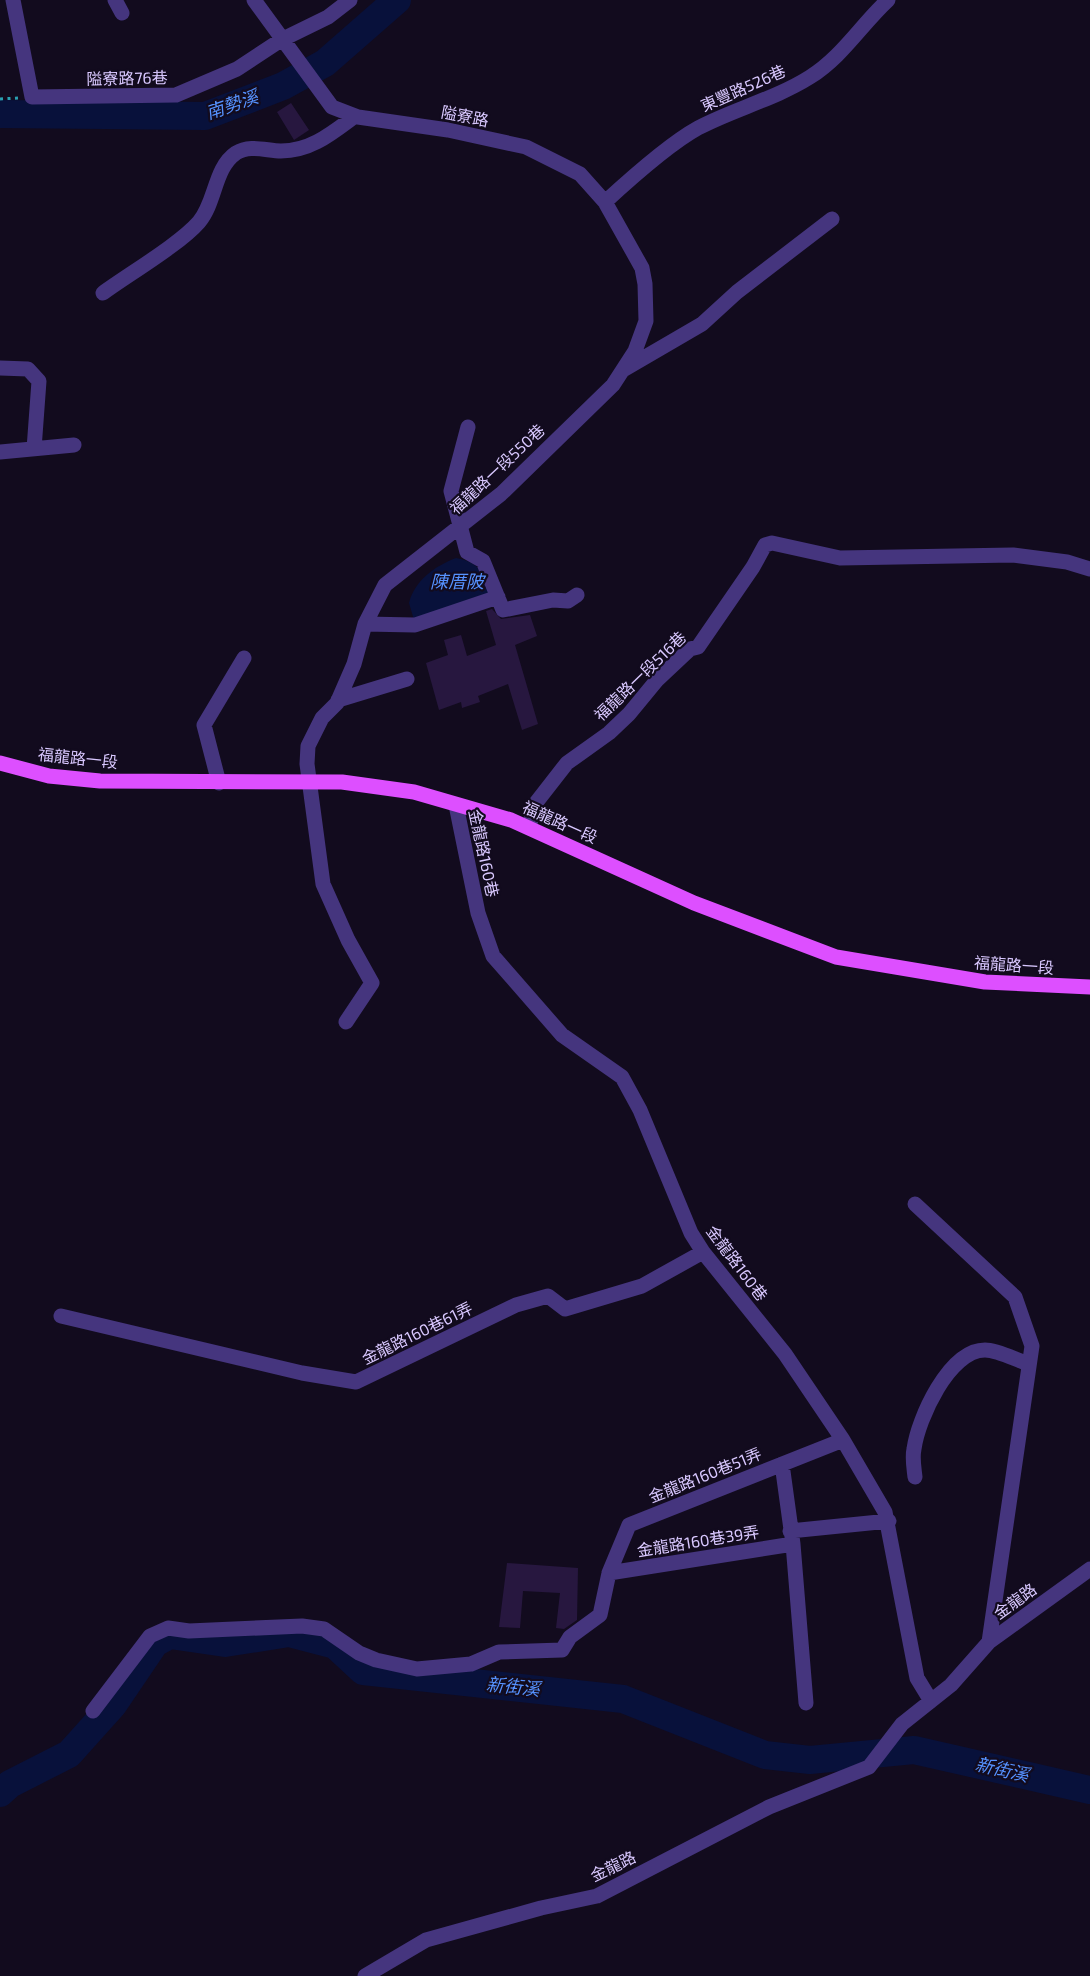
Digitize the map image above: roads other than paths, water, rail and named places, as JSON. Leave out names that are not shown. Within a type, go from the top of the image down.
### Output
[{"type":"main road","name":"福龍路一段","points":[[0,763],[59,777],[100,781],[342,782],[414,792],[529,827],[694,903],[837,957],[985,982],[1090,987]]},
{"type":"street","name":"隘寮路76巷","points":[[13,0],[32,97],[176,94],[237,69],[328,17],[350,0]]},
{"type":"street","points":[[254,0],[284,43]]},
{"type":"street","name":"東豐路526巷","points":[[605,202],[626,183],[697,129],[784,91],[811,76],[842,50],[888,0]]},
{"type":"street","name":"隘寮路","points":[[284,43],[332,107],[355,116],[448,130],[526,147],[580,174],[605,202]]},
{"type":"street","points":[[103,293],[201,220],[225,166],[237,153],[256,148],[283,151],[304,147],[322,141],[355,116]]},
{"type":"street","name":"福龍路一段550巷","points":[[346,1022],[372,983],[348,939],[323,884],[308,746],[322,718],[338,700],[354,664],[365,624],[385,585],[405,567],[460,528],[501,494],[613,385],[634,351],[646,321],[642,268],[605,202]]},
{"type":"street","points":[[622,370],[702,324],[737,292],[832,219]]},
{"type":"street","points":[[0,368],[28,369],[39,381],[34,449]]},
{"type":"street","points":[[468,428],[451,492],[467,552],[483,561],[503,610],[553,600],[568,601],[577,595]]},
{"type":"street","points":[[0,452],[75,445]]},
{"type":"street","name":"福龍路一段516巷","points":[[529,827],[535,804],[567,764],[609,733],[629,714],[657,680],[690,649],[698,647],[753,567],[765,545],[772,543],[840,558],[1013,555],[1067,562],[1090,569]]},
{"type":"street","points":[[365,624],[415,625],[498,597]]},
{"type":"street","points":[[219,783],[204,725],[244,658]]},
{"type":"street","points":[[338,700],[407,679]]},
{"type":"street","name":"金龍路160巷","points":[[456,805],[481,924],[493,956],[562,1035],[622,1077],[640,1110],[692,1233],[703,1252],[785,1354],[843,1440],[889,1521],[917,1678],[931,1701]]},
{"type":"street","points":[[915,1204],[1015,1297],[1032,1346],[989,1642]]},
{"type":"street","name":"金龍路160巷61弄","points":[[61,1316],[302,1373],[356,1382],[516,1305],[548,1296],[565,1310],[642,1286],[703,1252]]},
{"type":"street","points":[[915,1477],[913,1452],[920,1423],[947,1373],[963,1357],[986,1350],[1029,1364]]},
{"type":"street","name":"金龍路160巷51弄","points":[[93,1711],[150,1636],[168,1628],[189,1631],[302,1626],[324,1629],[359,1653],[376,1660],[417,1669],[471,1664],[499,1652],[562,1650],[570,1637],[600,1616],[609,1573],[629,1525],[843,1440]]},
{"type":"street","points":[[782,1464],[792,1538],[806,1702]]},
{"type":"street","name":"金龍路160巷39弄","points":[[609,1573],[889,1521]]},
{"type":"street","name":"金龍路","points":[[365,1976],[426,1940],[597,1896],[769,1807],[869,1767],[902,1724],[951,1685],[989,1642],[1090,1569]]},
{"type":"water","name":"陳厝陂","points":[[456,558],[471,563],[480,570],[491,595],[414,620],[409,603],[416,587],[433,570]]},
{"type":"waterway","name":"南勢溪","points":[[0,114],[205,116],[283,86],[325,63],[397,0]]},
{"type":"waterway","name":"新街溪","points":[[0,1793],[10,1784],[69,1754],[113,1705],[155,1643],[170,1635],[225,1643],[289,1633],[335,1645],[363,1671],[623,1699],[765,1755],[810,1760],[914,1750],[1090,1790]]}]
